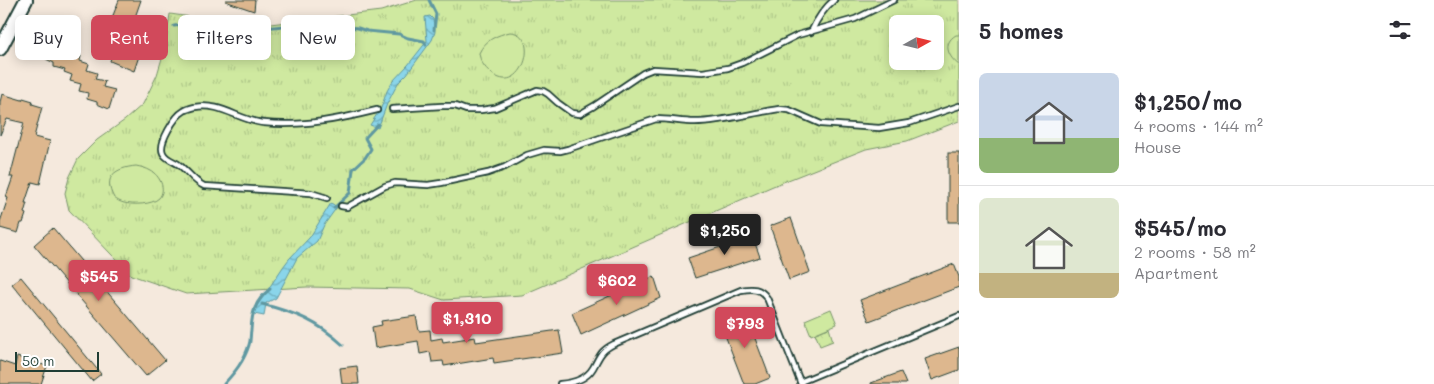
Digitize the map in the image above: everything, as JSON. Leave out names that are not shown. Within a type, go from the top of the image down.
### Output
[{"type":"main road","points":[[0,49],[26,0]]},
{"type":"lane","points":[[811,32],[817,19],[834,0]]},
{"type":"lane","points":[[392,109],[455,106],[466,110],[481,110],[495,108],[537,90],[548,94],[572,113],[580,114],[653,69],[703,72],[728,68],[742,63],[787,39],[856,19],[894,0]]},
{"type":"lane","points":[[341,206],[347,207],[385,186],[395,183],[435,184],[488,173],[505,167],[527,155],[544,150],[560,151],[568,149],[656,119],[695,122],[784,109],[821,124],[879,128],[909,123],[959,106]]},
{"type":"lane","points":[[327,198],[311,192],[204,186],[196,182],[179,165],[168,158],[162,152],[162,146],[175,118],[184,111],[194,107],[219,108],[262,123],[284,124],[348,117],[377,110]]},
{"type":"lane","points":[[560,384],[581,379],[592,369],[599,354],[614,344],[749,288],[762,292],[767,298],[801,383],[959,316]]},
{"type":"green space","points":[[417,0],[959,0],[959,121],[907,141],[866,149],[773,186],[522,295],[444,300],[410,289],[307,287],[186,294],[131,275],[69,210],[65,193],[69,178],[78,159],[97,140],[125,120],[143,104],[157,75],[161,60],[168,60],[170,14],[178,15],[178,60],[271,60],[271,24],[281,23],[281,60],[355,60],[355,15],[347,15],[381,11]]},
{"type":"green space","points":[[510,32],[520,35],[525,42],[526,52],[524,63],[519,72],[512,78],[502,79],[486,68],[481,61],[479,53],[492,39]]},
{"type":"green space","points":[[956,35],[959,35],[959,65],[952,58],[948,50],[949,42]]},
{"type":"green space","points":[[136,166],[151,171],[159,179],[162,191],[156,200],[142,204],[132,204],[123,203],[114,198],[110,179],[117,171]]},
{"type":"green space","points":[[831,309],[837,324],[811,335],[805,320]]},
{"type":"green space","points":[[829,328],[833,341],[820,346],[815,333]]},
{"type":"water","points":[[430,16],[433,19],[435,32],[432,40],[398,83],[387,104],[378,128],[370,125],[381,108],[392,82],[427,41],[425,17]]},
{"type":"water","points":[[331,203],[337,207],[324,225],[317,241],[297,258],[276,298],[266,303],[264,316],[254,314],[257,306],[283,267],[310,237]]},
{"type":"building","points":[[119,0],[141,0],[136,15],[113,15]]},
{"type":"building","points":[[255,0],[254,11],[225,1]]},
{"type":"building","points":[[48,60],[80,60],[89,64],[87,70],[97,73],[95,79],[105,81],[103,87],[115,90],[109,109],[87,99],[88,93],[79,91],[81,84],[70,81],[72,75],[64,72],[65,70],[54,67],[54,63]]},
{"type":"building","points":[[110,60],[138,60],[134,71]]},
{"type":"building","points":[[2,94],[33,101],[32,104],[42,107],[34,137],[50,141],[40,184],[32,182],[25,203],[27,203],[24,213],[26,214],[18,233],[0,228],[0,222],[8,198],[6,197],[13,177],[10,177],[24,123],[7,119],[0,135],[0,102]]},
{"type":"building","points":[[948,153],[959,153],[959,222],[948,222]]},
{"type":"building","points":[[791,218],[810,272],[789,280],[770,226]]},
{"type":"building","points":[[53,228],[165,360],[146,376],[34,245]]},
{"type":"building","points":[[751,232],[760,257],[695,278],[688,258],[729,244],[727,240]]},
{"type":"building","points":[[954,264],[959,277],[959,287],[869,321],[860,300]]},
{"type":"building","points":[[654,276],[661,298],[581,335],[572,313]]},
{"type":"building","points":[[21,277],[101,374],[92,381],[12,284]]},
{"type":"building","points":[[745,312],[770,378],[755,384],[744,384],[720,322]]},
{"type":"building","points":[[416,316],[419,331],[430,330],[431,340],[442,338],[443,342],[475,337],[476,342],[559,330],[563,353],[494,363],[493,358],[444,366],[443,361],[432,362],[430,352],[420,354],[418,341],[375,348],[372,327],[382,325],[381,321]]},
{"type":"building","points":[[959,347],[959,370],[932,380],[925,359]]},
{"type":"building","points":[[17,357],[47,366],[41,384],[0,384],[0,361],[15,366]]},
{"type":"building","points":[[357,366],[359,384],[342,384],[340,368]]},
{"type":"building","points":[[901,372],[906,384],[871,384],[871,383]]},
{"type":"waterway","points":[[429,0],[436,14],[434,30]]},
{"type":"waterway","points":[[174,26],[199,23],[243,30],[284,26],[321,30],[348,27],[399,34],[424,41],[426,45]]},
{"type":"waterway","points":[[334,208],[350,193],[353,169],[365,158],[371,149],[365,138],[378,124]]},
{"type":"waterway","points":[[224,384],[245,356],[250,343],[255,307],[270,289]]},
{"type":"waterway","points":[[262,304],[306,319],[343,345]]}]
